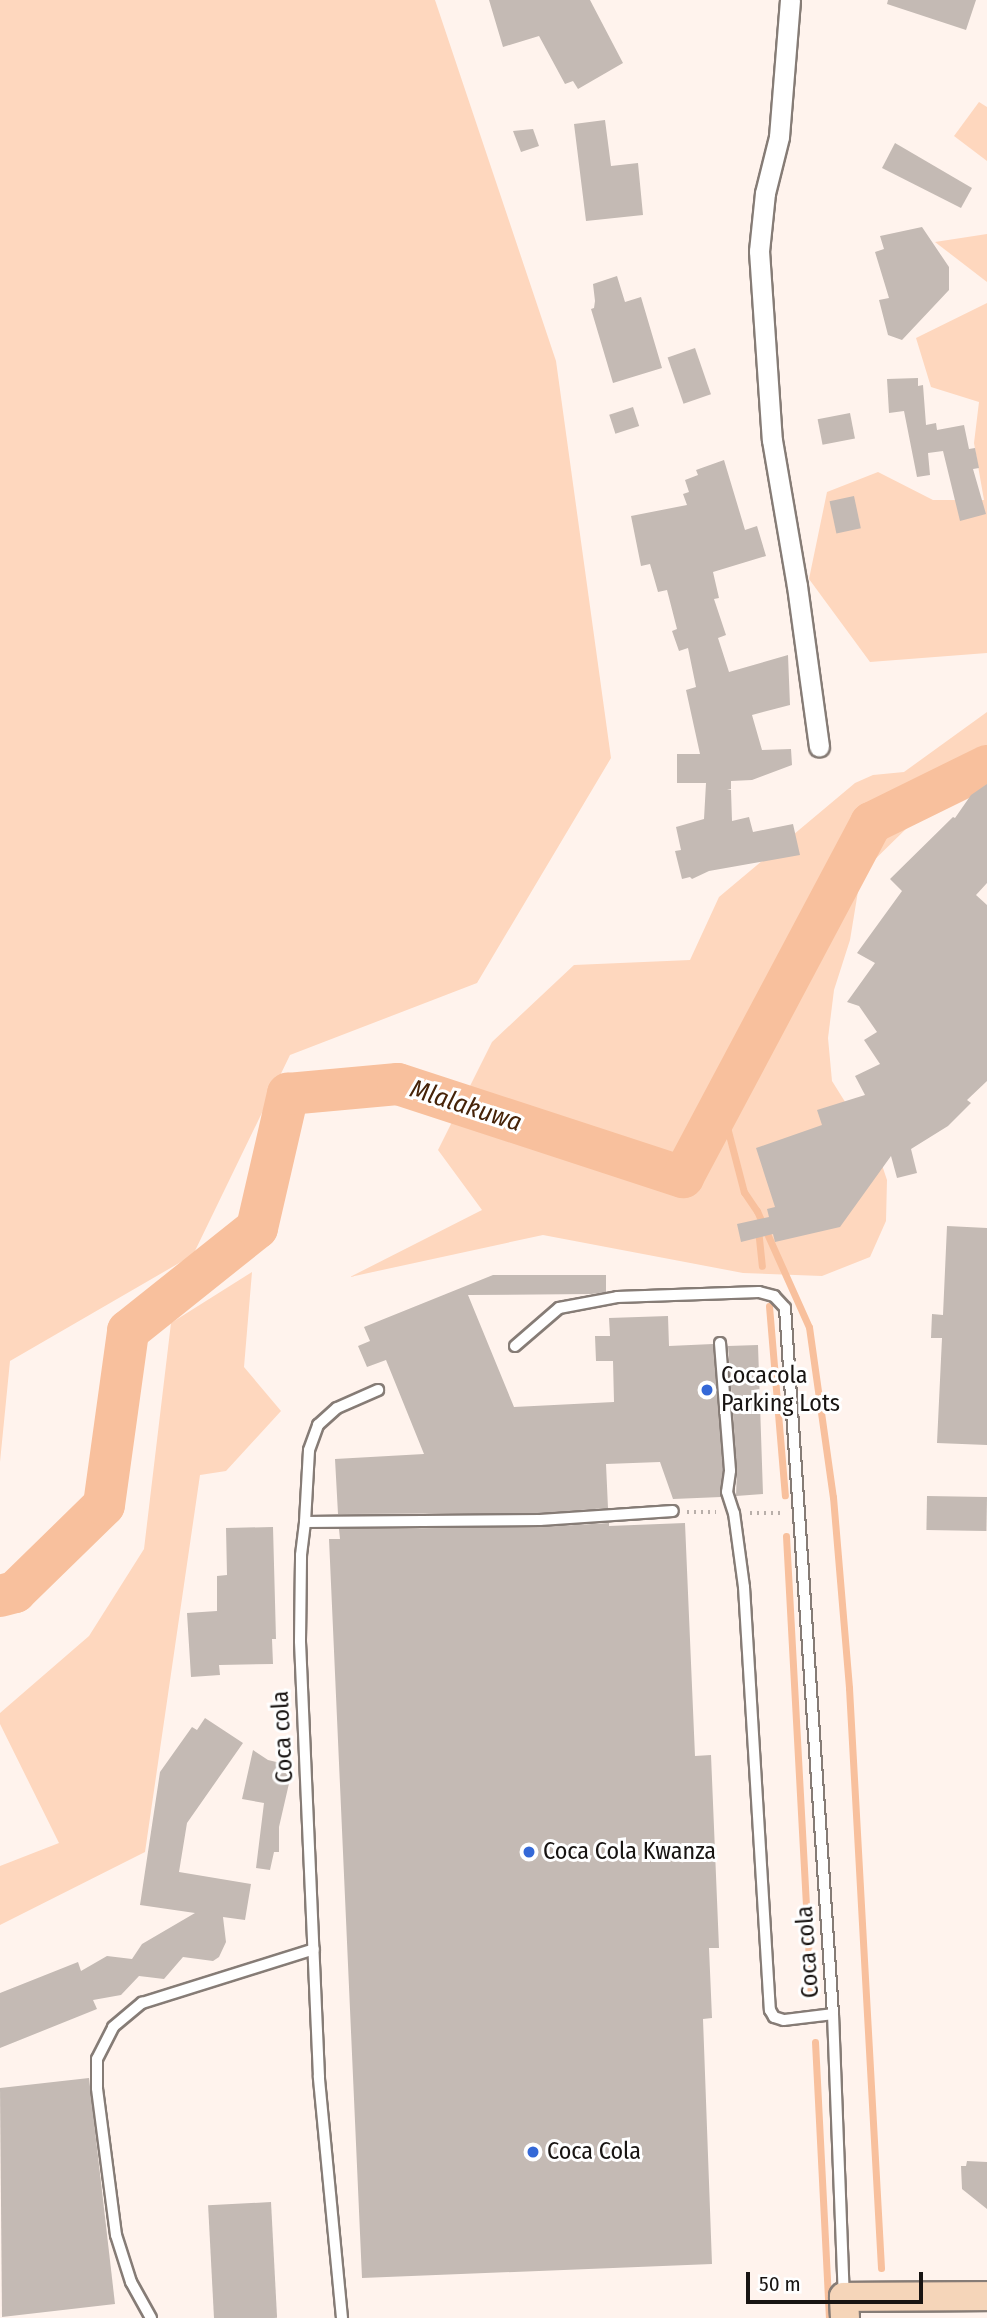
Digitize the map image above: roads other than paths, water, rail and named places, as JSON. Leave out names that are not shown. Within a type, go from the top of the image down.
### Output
[{"type":"main road","points":[[844,2307],[987,2296]]},
{"type":"street","points":[[790,0],[779,137],[765,193],[759,251],[772,440],[797,586],[819,747]]},
{"type":"lane","name":"Coca cola","points":[[515,1346],[559,1308],[617,1297],[759,1292],[775,1296],[783,1302],[787,1314],[833,2014],[844,2307]]},
{"type":"lane","points":[[720,1343],[730,1471],[727,1492],[734,1513],[744,1587],[770,2010],[774,2017],[784,2021],[833,2014]]},
{"type":"lane","name":"Coca cola","points":[[342,2318],[319,2077],[300,1641],[300,1555],[305,1522],[309,1450],[318,1425],[337,1408],[378,1390]]},
{"type":"lane","points":[[305,1522],[540,1520],[673,1511]]},
{"type":"lane","points":[[151,2318],[131,2282],[116,2235],[97,2088],[97,2059],[113,2026],[142,2003],[314,1949]]},
{"type":"waterway","name":"Mlalakuwa","points":[[0,1596],[15,1592],[104,1505],[128,1331],[257,1228],[288,1094],[398,1084],[683,1177],[871,823],[987,766]]},
{"type":"waterway","points":[[721,1104],[744,1192],[757,1211],[809,1327],[833,1497],[849,1688],[881,2268]]},
{"type":"waterway","points":[[758,1229],[762,1266]]},
{"type":"waterway","points":[[769,1306],[785,1495]]},
{"type":"waterway","points":[[786,1536],[811,1993]]},
{"type":"waterway","points":[[815,2042],[829,2318]]},
{"type":"place","name":"Cocacola Parking Lots","points":[[707,1390]]},
{"type":"place","name":"Coca Cola Kwanza","points":[[529,1852]]},
{"type":"place","name":"Coca Cola","points":[[533,2152]]}]
